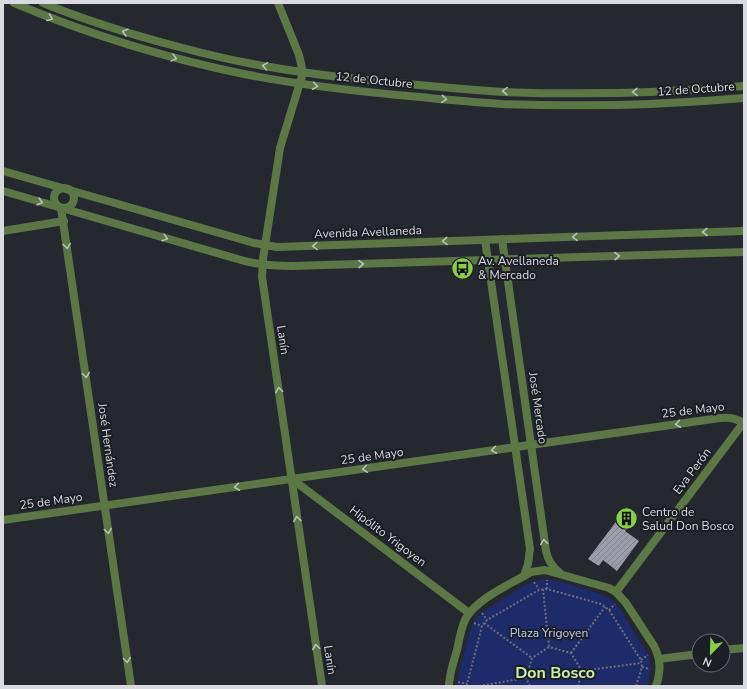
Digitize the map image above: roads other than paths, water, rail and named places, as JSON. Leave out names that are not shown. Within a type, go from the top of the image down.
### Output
[{"type":"street","name":"12 de Octubre","points":[[14,3],[64,23],[140,48],[186,61],[234,72],[300,84],[362,92],[510,104],[654,104],[704,102],[744,98]]},
{"type":"street","name":"12 de Octubre","points":[[43,3],[101,24],[173,46],[268,67],[356,79],[468,89],[534,92],[663,92],[744,86]]},
{"type":"street","name":"Lanín","points":[[278,3],[299,55],[302,72],[300,84],[281,142],[262,265],[263,283],[322,686]]},
{"type":"street","name":"Avenida Avellaneda","points":[[3,171],[249,242],[265,245],[290,247],[744,231]]},
{"type":"street","name":"José Hernández","points":[[66,189],[60,189],[54,196],[54,199],[56,204],[61,208],[64,222],[131,686]]},
{"type":"street","points":[[61,208],[68,207],[73,202],[73,196],[70,190],[66,189]]},
{"type":"street","points":[[3,190],[262,265],[293,266],[744,252]]},
{"type":"street","points":[[3,231],[64,222]]},
{"type":"street","name":"José Mercado","points":[[502,239],[547,556],[551,565],[562,574]]},
{"type":"street","points":[[485,240],[530,549],[528,564],[524,576]]},
{"type":"street","name":"25 de Mayo","points":[[3,520],[720,418],[731,417],[744,423]]},
{"type":"street","name":"Eva Perón","points":[[616,592],[744,423]]},
{"type":"street","name":"Hipólito Yrigoyen","points":[[292,479],[469,613]]},
{"type":"street","points":[[449,686],[451,670],[462,628],[469,613],[481,602],[531,572],[545,570],[600,584],[616,592],[626,603],[654,646],[660,666],[656,686]]},
{"type":"street","points":[[731,649],[744,648]]},
{"type":"street","points":[[659,659],[691,655]]},
{"type":"place","name":"Av. Avellaneda & Mercado","points":[[462,268]]},
{"type":"place","name":"Centro de Salud Don Bosco","points":[[626,519]]},
{"type":"district","name":"Don Bosco","points":[[555,673]]},
{"type":"park label","name":"Plaza Yrigoyen","points":[[549,633]]}]
